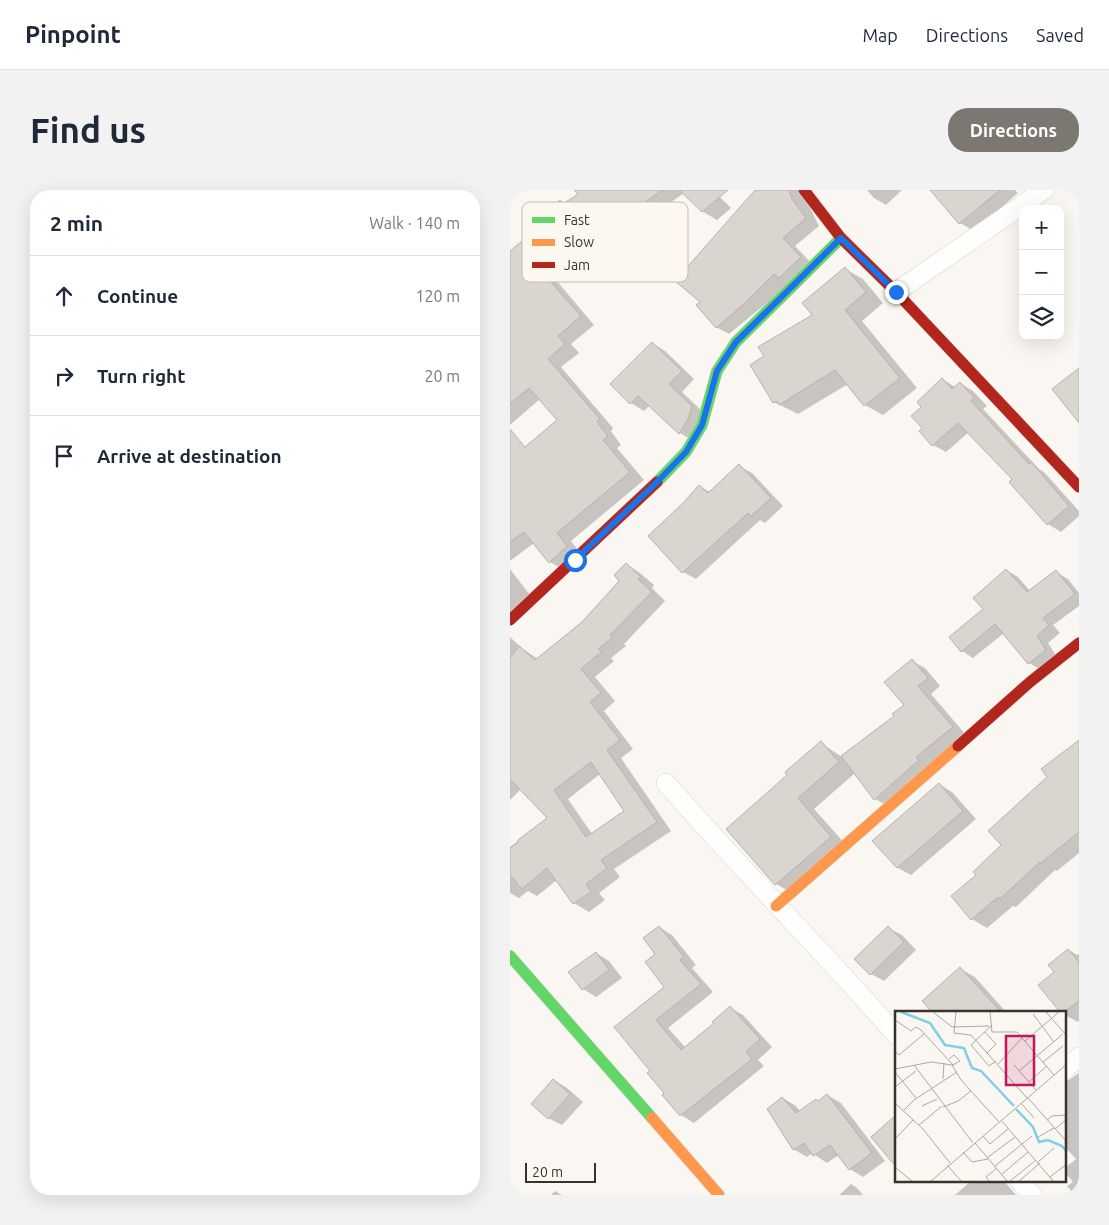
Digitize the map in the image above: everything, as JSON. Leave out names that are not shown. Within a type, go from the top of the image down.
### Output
[{"type":"street","points":[[804,190],[841,238],[1072,468],[1079,487]]},
{"type":"street","points":[[896,292],[1044,190]]},
{"type":"street","points":[[510,620],[657,482],[686,452],[702,425],[717,371],[736,342],[841,238]]},
{"type":"street","points":[[776,906],[1030,682],[1079,643]]},
{"type":"street","points":[[666,783],[895,1035]]},
{"type":"street","points":[[510,956],[719,1195]]},
{"type":"street","points":[[1066,1068],[1079,1057]]},
{"type":"street","points":[[1021,1182],[1032,1195]]},
{"type":"building","points":[[574,190],[663,190],[645,202],[566,202],[578,194]]},
{"type":"building","points":[[679,190],[728,190],[702,212]]},
{"type":"building","points":[[755,190],[789,190],[792,199],[806,218],[783,238],[801,257],[779,278],[774,274],[716,328],[696,305],[700,302],[676,282],[688,282],[688,266]]},
{"type":"building","points":[[930,190],[1000,190],[959,224]]},
{"type":"building","points":[[522,241],[522,282],[551,282],[581,316],[558,336],[565,344],[548,359],[600,419],[597,422],[608,436],[603,440],[630,472],[557,533],[567,546],[549,563],[524,532],[510,542],[510,429],[525,447],[557,420],[529,388],[510,404],[510,251]]},
{"type":"building","points":[[845,267],[866,292],[845,310],[900,378],[864,406],[835,370],[779,405],[777,401],[773,403],[750,365],[764,356],[758,347],[812,315],[802,303]]},
{"type":"building","points":[[652,342],[682,371],[669,384],[692,406],[688,419],[679,434],[638,396],[630,404],[610,384]]},
{"type":"building","points":[[1079,368],[1079,423],[1052,389]]},
{"type":"building","points":[[942,378],[952,389],[960,382],[974,398],[971,401],[1029,464],[1031,462],[1069,506],[1047,525],[1009,482],[1012,479],[958,423],[932,446],[919,431],[922,428],[911,416],[921,407],[917,402]]},
{"type":"building","points":[[739,464],[771,498],[751,516],[748,513],[682,573],[648,536],[699,485],[708,493]]},
{"type":"building","points":[[626,563],[641,577],[638,579],[652,592],[610,635],[612,638],[598,649],[601,652],[581,669],[601,693],[590,702],[620,740],[607,750],[657,822],[601,860],[607,868],[586,884],[591,892],[573,904],[547,868],[522,889],[510,875],[510,848],[547,818],[510,779],[510,658],[519,646],[535,660],[582,622],[619,581],[614,575]],"holes":[[[591,762],[624,811],[586,837],[554,790]]]},
{"type":"building","points":[[1006,569],[1027,592],[1056,570],[1075,594],[1043,618],[1049,625],[1037,636],[1046,650],[1028,664],[995,624],[961,652],[949,637],[983,609],[973,598]]},
{"type":"building","points":[[912,659],[928,678],[918,686],[953,727],[916,757],[919,760],[874,800],[841,756],[894,716],[892,714],[904,705],[884,682]]},
{"type":"building","points":[[1079,740],[1079,832],[1040,862],[1000,899],[998,897],[971,920],[951,896],[976,875],[973,872],[1001,845],[988,831],[1047,777],[1041,769]]},
{"type":"building","points":[[821,741],[839,762],[798,798],[831,837],[775,885],[726,829],[787,775],[785,772]]},
{"type":"building","points":[[939,783],[963,811],[897,868],[872,841]]},
{"type":"building","points":[[659,926],[684,957],[680,960],[701,984],[656,1020],[681,1050],[714,1023],[712,1022],[730,1006],[760,1039],[746,1052],[752,1059],[680,1116],[647,1073],[650,1071],[614,1027],[664,987],[645,962],[655,954],[643,938]]},
{"type":"building","points":[[888,926],[904,942],[870,975],[854,959]]},
{"type":"building","points":[[1068,949],[1079,962],[1079,1001],[1065,1011],[1059,1011],[1038,985],[1054,972],[1048,965]]},
{"type":"building","points":[[596,952],[609,970],[582,990],[568,972]]},
{"type":"building","points":[[960,967],[1000,1011],[931,1011],[922,1001]]},
{"type":"building","points":[[553,1079],[570,1094],[548,1119],[531,1104]]},
{"type":"building","points":[[827,1094],[872,1153],[849,1170],[830,1145],[813,1156],[804,1143],[793,1150],[767,1109],[782,1097],[796,1113]]},
{"type":"building","points":[[895,1116],[895,1166],[871,1137]]},
{"type":"traffic: fast","points":[[657,482],[686,452],[702,425],[717,371],[736,342],[841,238]]},
{"type":"traffic: fast","points":[[510,956],[652,1118]]},
{"type":"traffic: slow","points":[[776,906],[958,746]]},
{"type":"traffic: slow","points":[[652,1118],[719,1195]]},
{"type":"traffic: jam","points":[[804,190],[841,238],[896,292],[1079,487]]},
{"type":"traffic: jam","points":[[510,620],[657,482]]},
{"type":"traffic: jam","points":[[958,746],[1030,682],[1079,643]]},
{"type":"route","points":[[575,560],[686,452],[702,425],[717,371],[736,342],[841,238],[896,292]]}]
